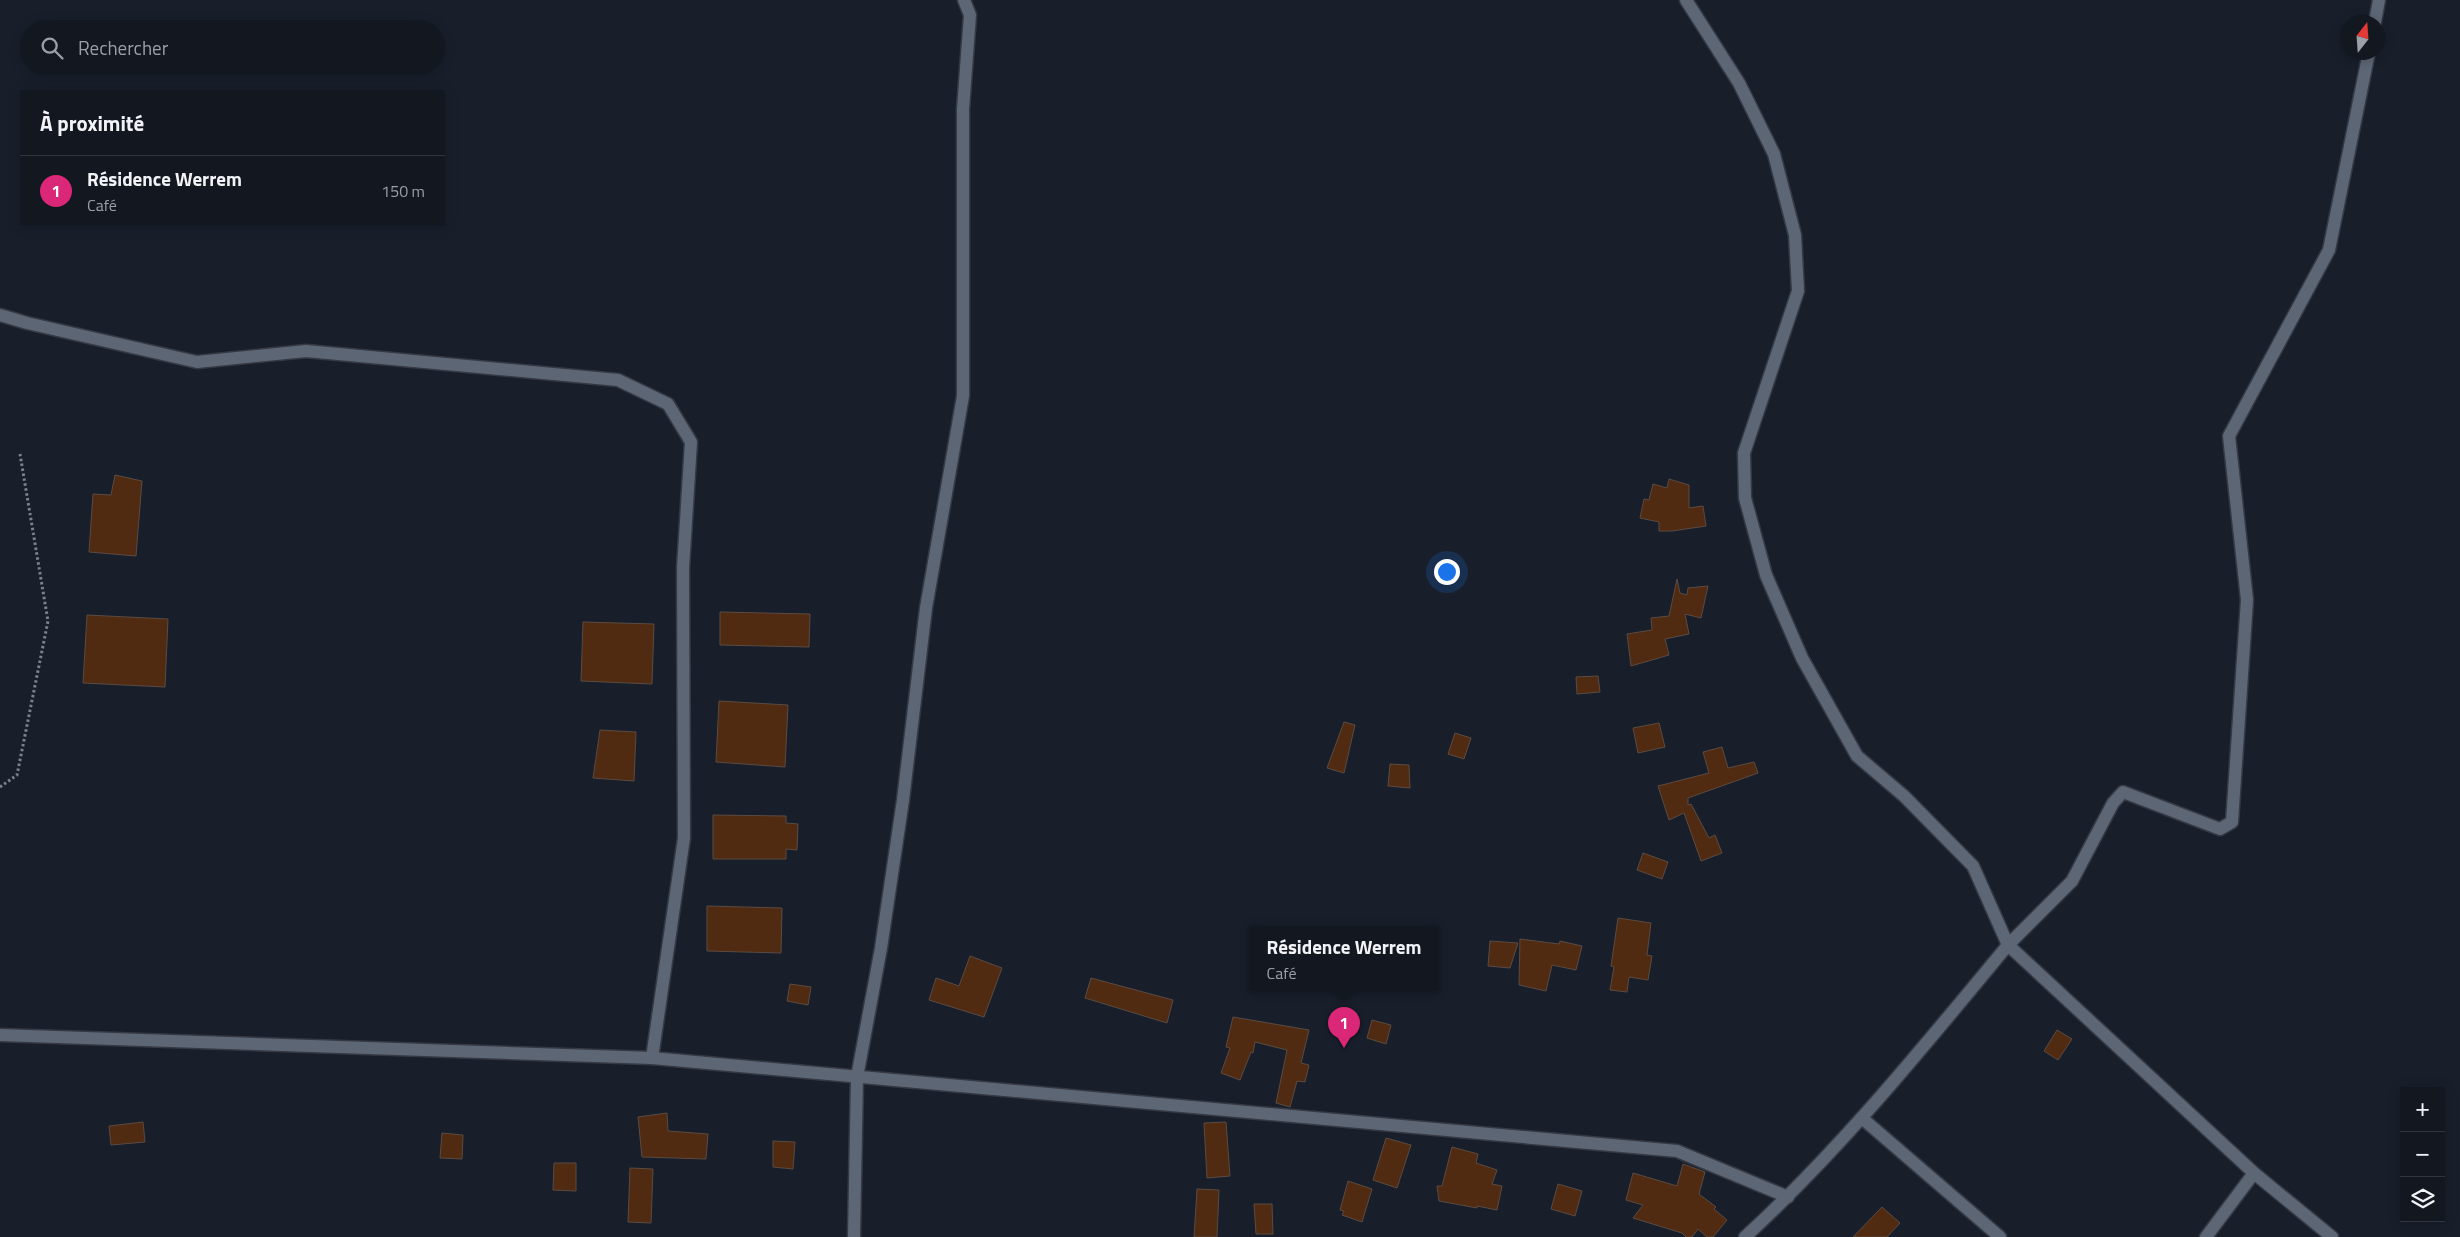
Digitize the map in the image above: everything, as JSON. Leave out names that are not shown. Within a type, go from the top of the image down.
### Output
[{"type":"street","points":[[854,1237],[857,1076],[881,948],[903,800],[926,608],[963,396],[963,109],[970,15],[964,0]]},
{"type":"street","points":[[1686,0],[1739,83],[1774,154],[1795,235],[1798,291],[1744,453],[1745,498],[1766,575],[1802,658],[1858,756],[1904,796],[1974,866],[2008,944],[2254,1173],[2332,1237]]},
{"type":"street","points":[[2376,15],[2379,0]]},
{"type":"street","points":[[1744,1237],[1788,1197],[1863,1118],[2008,944],[2072,881],[2113,803],[2123,792],[2220,829],[2232,822],[2247,600],[2229,436],[2329,250],[2367,60]]},
{"type":"street","points":[[0,315],[27,323],[197,362],[306,351],[618,380],[668,404],[691,442],[683,568],[684,838],[652,1058]]},
{"type":"street","points":[[0,1036],[652,1058],[857,1076],[1677,1152],[1788,1197]]},
{"type":"street","points":[[1863,1118],[2000,1237]]},
{"type":"street","points":[[2206,1237],[2254,1173]]},
{"type":"path","points":[[0,787],[18,774],[48,621],[20,454]]},
{"type":"building","points":[[115,475],[142,481],[136,556],[89,552],[93,494],[111,495]]},
{"type":"building","points":[[1669,479],[1689,485],[1689,508],[1703,506],[1706,526],[1659,531],[1659,522],[1640,518],[1644,499],[1649,500],[1653,484],[1667,488]]},
{"type":"building","points":[[1677,579],[1680,593],[1687,595],[1688,588],[1708,586],[1701,618],[1685,614],[1689,634],[1665,639],[1669,655],[1631,666],[1627,634],[1652,630],[1651,618],[1669,616]]},
{"type":"building","points":[[720,612],[810,614],[809,647],[720,645]]},
{"type":"building","points":[[87,615],[168,619],[165,687],[83,683]]},
{"type":"building","points":[[583,622],[654,624],[652,684],[581,681]]},
{"type":"building","points":[[1598,676],[1600,692],[1577,694],[1576,677]]},
{"type":"building","points":[[719,701],[788,705],[785,767],[716,762]]},
{"type":"building","points":[[1344,722],[1355,725],[1344,773],[1327,768]]},
{"type":"building","points":[[1659,723],[1665,747],[1638,753],[1633,728]]},
{"type":"building","points":[[600,730],[636,732],[634,781],[593,778]]},
{"type":"building","points":[[1455,733],[1471,738],[1464,759],[1448,754]]},
{"type":"building","points":[[1722,747],[1728,768],[1754,762],[1758,773],[1688,798],[1688,805],[1691,804],[1709,838],[1715,835],[1722,853],[1701,861],[1684,813],[1669,820],[1658,786],[1709,773],[1703,752]]},
{"type":"building","points":[[1390,764],[1409,765],[1410,788],[1388,786]]},
{"type":"building","points":[[713,815],[786,816],[786,823],[798,824],[797,850],[786,849],[786,859],[713,859]]},
{"type":"building","points":[[1643,853],[1668,862],[1662,879],[1637,870]]},
{"type":"building","points":[[707,906],[782,908],[781,953],[707,951]]},
{"type":"building","points":[[1618,918],[1651,923],[1647,955],[1652,956],[1648,980],[1629,977],[1627,992],[1610,990],[1614,967],[1611,966]]},
{"type":"building","points":[[1520,939],[1559,944],[1560,941],[1582,946],[1576,970],[1552,965],[1546,991],[1519,985]]},
{"type":"building","points":[[1490,941],[1518,943],[1510,968],[1488,966]]},
{"type":"building","points":[[970,956],[1002,968],[984,1017],[929,1000],[936,978],[959,986]]},
{"type":"building","points":[[1091,978],[1173,1000],[1167,1023],[1085,998]]},
{"type":"building","points":[[790,984],[811,987],[808,1005],[787,1001]]},
{"type":"building","points":[[1233,1017],[1309,1030],[1301,1063],[1309,1065],[1305,1082],[1297,1081],[1290,1107],[1276,1103],[1287,1050],[1255,1042],[1253,1053],[1251,1052],[1240,1080],[1221,1073],[1230,1048],[1226,1047]]},
{"type":"building","points":[[1372,1020],[1391,1025],[1386,1044],[1367,1038]]},
{"type":"building","points":[[2057,1030],[2072,1039],[2058,1060],[2044,1051]]},
{"type":"building","points":[[667,1113],[668,1131],[708,1134],[706,1159],[642,1157],[638,1117]]},
{"type":"building","points":[[143,1122],[145,1142],[111,1145],[109,1126]]},
{"type":"building","points":[[1226,1122],[1230,1176],[1207,1178],[1204,1123]]},
{"type":"building","points":[[442,1133],[463,1135],[462,1159],[440,1158]]},
{"type":"building","points":[[1386,1138],[1411,1145],[1397,1188],[1373,1180]]},
{"type":"building","points":[[773,1141],[795,1142],[793,1169],[773,1167]]},
{"type":"building","points":[[1452,1147],[1478,1154],[1476,1163],[1497,1170],[1492,1184],[1502,1186],[1497,1210],[1439,1201],[1437,1186],[1442,1186]]},
{"type":"building","points":[[554,1163],[576,1163],[576,1191],[553,1190]]},
{"type":"building","points":[[1683,1164],[1705,1172],[1699,1194],[1716,1207],[1714,1209],[1727,1220],[1713,1237],[1707,1237],[1698,1229],[1692,1237],[1686,1237],[1682,1233],[1633,1218],[1643,1205],[1626,1200],[1633,1173],[1677,1186]]},
{"type":"building","points":[[630,1168],[653,1169],[651,1223],[628,1222]]},
{"type":"building","points":[[1348,1181],[1372,1189],[1362,1222],[1342,1215],[1344,1211],[1340,1210]]},
{"type":"building","points":[[1558,1184],[1582,1191],[1575,1216],[1551,1209]]},
{"type":"building","points":[[1197,1189],[1219,1190],[1217,1237],[1194,1237]]},
{"type":"building","points":[[1254,1204],[1272,1204],[1273,1234],[1256,1234]]},
{"type":"building","points":[[1882,1207],[1900,1223],[1887,1237],[1853,1237]]},
{"type":"place","name":"Résidence Werrem","points":[[1344,1048]]}]
